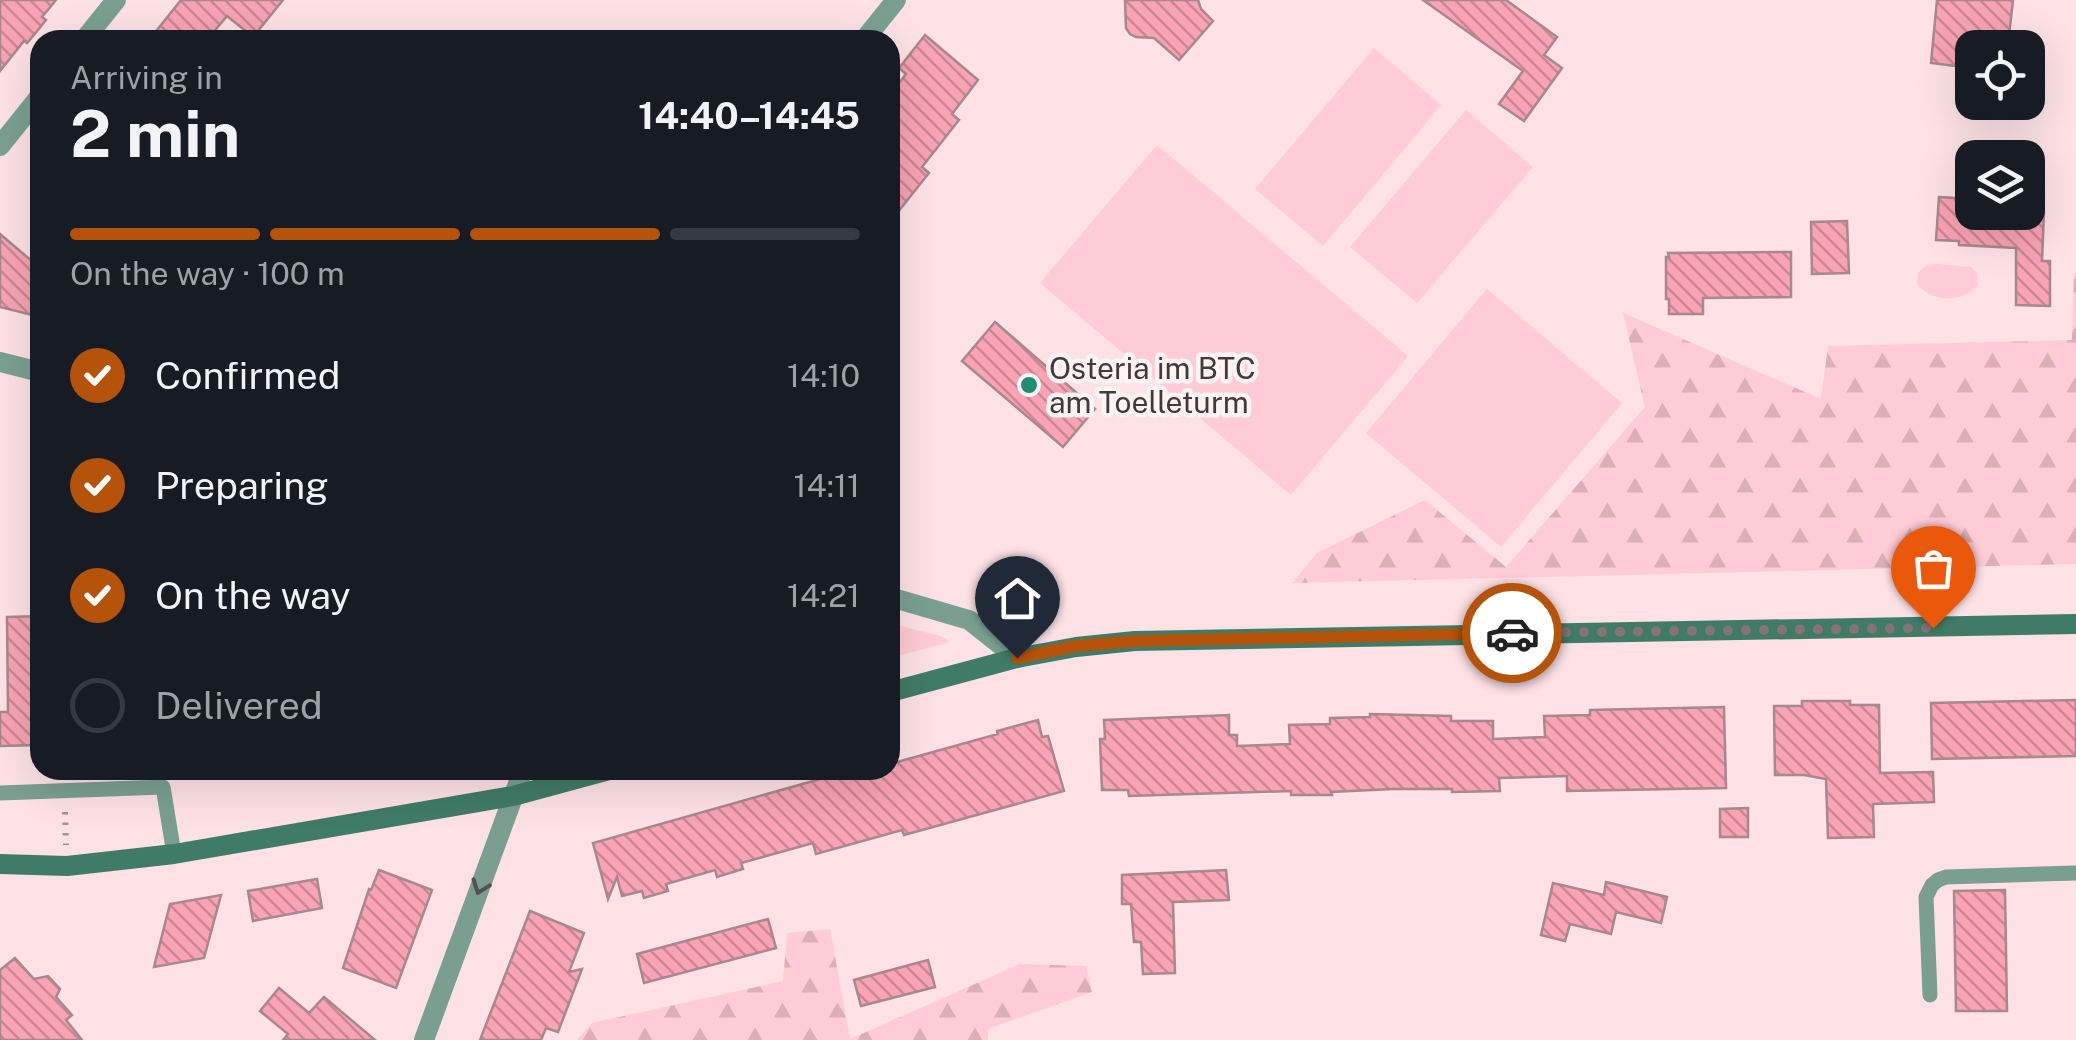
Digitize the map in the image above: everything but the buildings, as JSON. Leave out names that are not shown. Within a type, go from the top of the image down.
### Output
[{"type":"street","points":[[92,30],[116,0]]},
{"type":"street","points":[[872,30],[896,0]]},
{"type":"street","points":[[0,146],[30,108]]},
{"type":"street","points":[[0,362],[30,370]]},
{"type":"street","points":[[900,600],[969,620],[1017,658]]},
{"type":"street","points":[[900,689],[1017,658],[1076,646],[1136,641],[2076,624]]},
{"type":"street","points":[[424,1040],[520,780]]},
{"type":"street","points":[[0,864],[67,866],[174,854],[514,796],[572,780]]},
{"type":"lane","points":[[0,792],[163,787],[174,854]]},
{"type":"lane","points":[[1930,995],[1926,897],[1938,880],[2076,872]]},
{"type":"path","points":[[64,814],[65,826]]},
{"type":"green space","points":[[1374,48],[1441,105],[1323,246],[1255,189]]},
{"type":"green space","points":[[1466,110],[1533,167],[1417,303],[1350,247]]},
{"type":"green space","points":[[1157,145],[1408,356],[1291,495],[1040,283]]},
{"type":"green space","points":[[1927,265],[1971,267],[1977,273],[1978,285],[1956,298],[1930,294],[1917,284],[1918,273]]},
{"type":"green space","points":[[2074,273],[2076,564],[1292,583],[1317,553],[1425,500],[1506,567],[1645,407],[1623,313],[1821,399],[1828,346],[2072,340]]},
{"type":"green space","points":[[1487,289],[1622,403],[1501,547],[1366,433]]},
{"type":"green space","points":[[900,626],[940,636],[950,642],[900,655]]},
{"type":"green space","points":[[830,929],[850,1039],[1020,964],[1086,966],[1092,992],[988,1029],[988,1040],[577,1040],[592,1023],[783,981],[787,933]]},
{"type":"way so far","points":[[1512,633],[1933,628]]},
{"type":"place","name":"Osteria im BTC am Toelleturm","points":[[1029,385]]},
{"type":"route","points":[[1017,658],[1076,646],[1136,641],[1512,633]]}]
